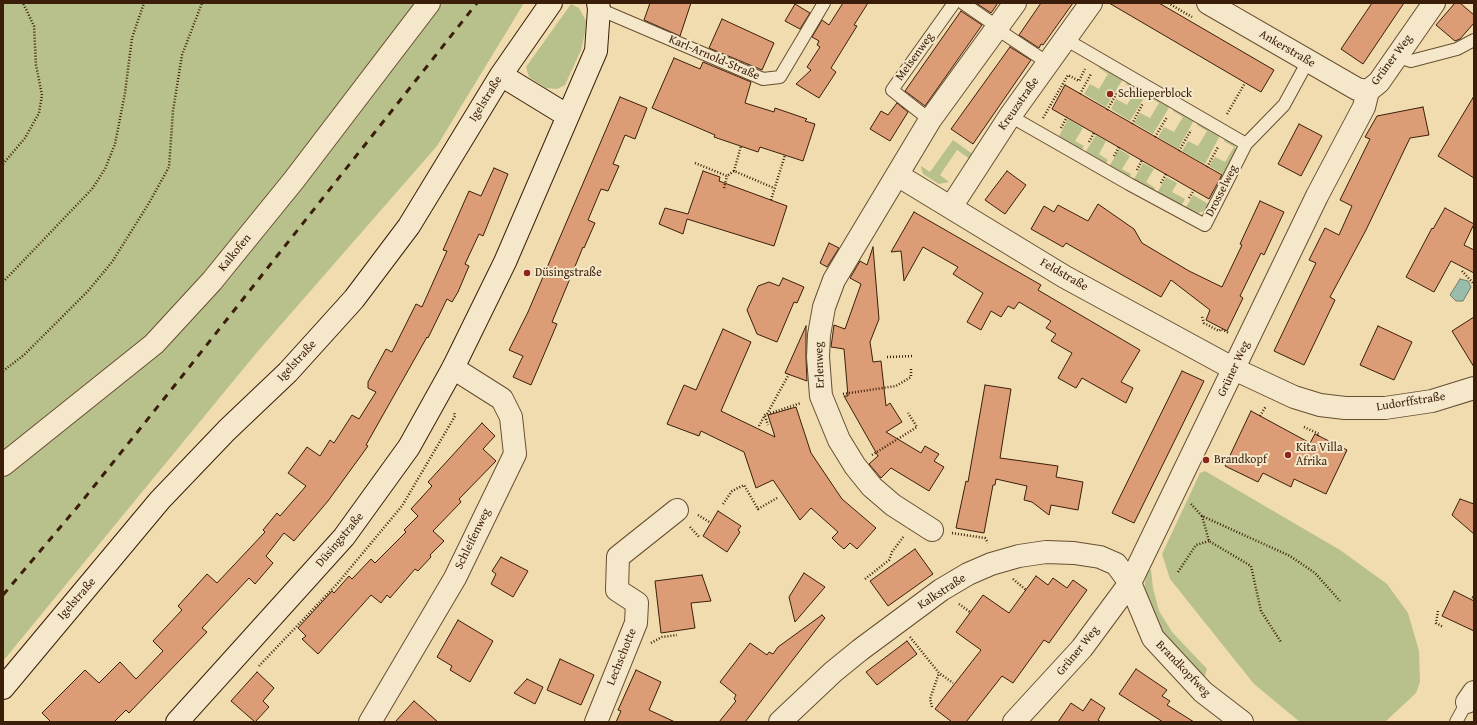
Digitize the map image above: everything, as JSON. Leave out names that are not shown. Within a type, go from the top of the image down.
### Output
[{"type":"street","name":"Kalkofen","points":[[3,465],[154,344],[212,281],[294,180],[429,3]]},
{"type":"street","name":"Igelstraße","points":[[3,688],[160,500],[227,430],[288,372],[354,299],[409,226],[501,75],[551,3]]},
{"type":"street","points":[[898,176],[930,120],[1015,3]]},
{"type":"street","name":"Kreuzstraße","points":[[951,207],[1010,116],[1091,3]]},
{"type":"street","name":"Grüner Weg","points":[[1014,722],[1082,648],[1130,583],[1317,196],[1364,107],[1368,91],[1378,82],[1434,3]]},
{"type":"street","name":"Ankerstraße","points":[[1210,4],[1357,89],[1368,91]]},
{"type":"street","name":"Düsingstraße","points":[[177,722],[344,537],[409,447],[453,368],[505,262],[596,51],[601,5]]},
{"type":"street","points":[[501,75],[568,116]]},
{"type":"street","name":"Feldstraße","points":[[898,176],[1065,277],[1234,369]]},
{"type":"street","name":"Erlenweg","points":[[898,176],[834,280],[824,307],[819,335],[818,357],[821,396],[839,440],[855,466],[872,487],[893,505],[924,525]]},
{"type":"street","name":"Schleifenweg","points":[[370,722],[455,578],[515,454],[511,417],[502,399],[453,368]]},
{"type":"street","name":"Ludorffstraße","points":[[1234,369],[1294,397],[1320,405],[1345,408],[1385,408],[1432,401],[1474,388]]},
{"type":"street","name":"Lechschotte","points":[[596,722],[636,623],[637,603],[617,590],[618,557],[677,510]]},
{"type":"street","name":"Kalkstraße","points":[[780,722],[833,672],[897,621],[941,590],[968,574],[1019,556],[1046,552],[1074,553],[1100,557],[1116,564],[1130,583]]},
{"type":"street","name":"Brandkopfweg","points":[[1130,583],[1153,638],[1203,692],[1242,722]]},
{"type":"lane","name":"Karl-Arnold-Straße","points":[[601,5],[763,79],[780,77],[824,3]]},
{"type":"lane","name":"Meisenweg","points":[[930,120],[892,90],[954,3]]},
{"type":"lane","points":[[963,3],[992,23],[997,29],[1048,63]]},
{"type":"lane","points":[[1065,39],[1246,144],[1284,104],[1308,61]]},
{"type":"lane","points":[[1395,56],[1411,61],[1458,49],[1474,40]]},
{"type":"lane","name":"Drosselweg","points":[[1010,116],[1129,184],[1205,225],[1246,144]]},
{"type":"lane","points":[[1456,722],[1471,697]]},
{"type":"path","points":[[3,164],[25,138],[32,126],[38,113],[42,95],[36,65],[34,26],[23,3]]},
{"type":"path","points":[[3,282],[92,189],[105,169],[115,144],[125,93],[132,38],[144,3]]},
{"type":"path","points":[[3,371],[24,355],[88,291],[112,262],[156,191],[169,167],[173,111],[182,55],[202,3]]},
{"type":"path","points":[[1080,94],[1096,57]]},
{"type":"path","points":[[1035,130],[1068,75],[1079,81],[1096,57]]},
{"type":"path","points":[[1107,110],[1128,75]]},
{"type":"path","points":[[1208,167],[1222,130],[1246,83]]},
{"type":"path","points":[[1132,124],[1151,89]]},
{"type":"path","points":[[1155,137],[1175,103]]},
{"type":"path","points":[[1179,151],[1198,116]]},
{"type":"path","points":[[724,188],[727,176],[734,171],[741,146]]},
{"type":"path","points":[[771,200],[786,155]]},
{"type":"path","points":[[695,163],[727,176]]},
{"type":"path","points":[[734,171],[774,188]]},
{"type":"path","points":[[1462,271],[1474,284]]},
{"type":"path","points":[[1202,317],[1204,323],[1219,331],[1221,329],[1231,334],[1233,328]]},
{"type":"path","points":[[886,357],[914,356]]},
{"type":"path","points":[[768,425],[766,415],[789,374]]},
{"type":"path","points":[[1260,416],[1267,404]]},
{"type":"path","points":[[855,466],[917,427],[908,413]]},
{"type":"path","points":[[1304,426],[1319,434],[1318,436]]},
{"type":"path","points":[[723,504],[732,491],[744,485],[758,509],[777,498]]},
{"type":"path","points":[[1174,494],[1185,498],[1202,516],[1290,556],[1314,573],[1340,601]]},
{"type":"path","points":[[1202,516],[1209,542]]},
{"type":"path","points":[[865,579],[889,560],[892,552],[924,525],[985,538],[999,562]]},
{"type":"path","points":[[1178,572],[1196,544],[1209,542],[1251,566],[1261,611],[1281,642]]},
{"type":"path","points":[[1438,611],[1436,623],[1443,627]]},
{"type":"path","points":[[897,621],[939,673],[953,683]]},
{"type":"path","points":[[932,707],[930,699],[939,673]]},
{"type":"green space","points":[[3,3],[524,3],[437,146],[258,351],[3,661]]},
{"type":"green space","points":[[571,4],[579,8],[586,21],[581,50],[565,85],[557,89],[546,88],[529,77],[526,67]]},
{"type":"green space","points":[[1100,65],[1123,79],[1106,107],[1084,94],[1090,84],[1099,89],[1108,74],[1099,68]]},
{"type":"green space","points":[[1127,81],[1147,93],[1130,121],[1111,109],[1116,99],[1127,105],[1136,90],[1126,84]]},
{"type":"green space","points":[[1150,95],[1170,106],[1153,134],[1134,123],[1140,113],[1150,118],[1159,103],[1149,97]]},
{"type":"green space","points":[[1174,109],[1194,120],[1178,149],[1158,137],[1164,127],[1174,132],[1183,117],[1173,111]]},
{"type":"green space","points":[[1068,119],[1083,128],[1075,141],[1084,146],[1081,151],[1058,138]]},
{"type":"green space","points":[[1198,122],[1220,135],[1205,164],[1182,151],[1188,141],[1198,146],[1207,131],[1197,125]]},
{"type":"green space","points":[[1096,135],[1106,141],[1099,154],[1108,160],[1105,165],[1085,153]]},
{"type":"green space","points":[[1225,138],[1233,143],[1237,151],[1224,175],[1209,166],[1215,157],[1225,162],[1234,147],[1224,141]]},
{"type":"green space","points":[[953,140],[974,155],[970,159],[957,150],[940,175],[949,182],[939,184],[923,174],[921,166],[930,172]]},
{"type":"green space","points":[[1119,149],[1130,156],[1122,169],[1131,174],[1129,179],[1109,167]]},
{"type":"green space","points":[[1143,163],[1154,169],[1146,182],[1155,188],[1153,192],[1133,181]]},
{"type":"green space","points":[[1166,177],[1177,183],[1172,192],[1185,199],[1180,208],[1156,195]]},
{"type":"green space","points":[[1193,195],[1210,205],[1204,211],[1198,213],[1184,211]]},
{"type":"green space","points":[[1205,471],[1340,550],[1387,584],[1408,613],[1419,651],[1420,682],[1416,693],[1385,722],[1300,722],[1254,684],[1170,579],[1162,554],[1200,473]]},
{"type":"green space","points":[[1151,570],[1153,588],[1159,611],[1172,632],[1207,669],[1203,682],[1159,629],[1144,594],[1145,581],[1148,571]]},
{"type":"shaded area","points":[[1460,279],[1468,281],[1471,287],[1463,301],[1456,301],[1450,295]]},
{"type":"building","points":[[650,3],[691,3],[680,36],[644,20]]},
{"type":"building","points":[[843,3],[868,3],[854,25],[857,26],[831,68],[836,72],[819,98],[796,84],[811,70],[807,67],[820,47],[817,45],[819,41],[812,37],[822,20],[829,25]]},
{"type":"building","points":[[976,3],[998,3],[991,13]]},
{"type":"building","points":[[1041,3],[1073,3],[1043,45],[1041,44],[1039,48],[1019,35]]},
{"type":"building","points":[[1109,3],[1159,3],[1274,70],[1261,92]]},
{"type":"building","points":[[1372,3],[1404,3],[1363,64],[1341,49]]},
{"type":"building","points":[[1455,3],[1460,3],[1474,15],[1474,23],[1460,39],[1455,41],[1436,25]]},
{"type":"building","points":[[795,4],[810,13],[800,29],[785,21]]},
{"type":"building","points":[[961,11],[982,25],[925,106],[905,91]]},
{"type":"building","points":[[722,19],[774,43],[762,70],[709,48]]},
{"type":"building","points":[[1010,47],[1031,60],[973,144],[951,129]]},
{"type":"building","points":[[674,58],[700,69],[703,62],[751,82],[745,103],[774,112],[775,108],[807,119],[805,121],[815,124],[803,161],[760,147],[758,152],[714,137],[715,135],[652,108]]},
{"type":"building","points":[[1065,85],[1222,175],[1209,199],[1052,109]]},
{"type":"building","points":[[1474,96],[1474,178],[1438,156]]},
{"type":"building","points":[[620,97],[647,108],[635,139],[625,135],[613,164],[619,166],[608,191],[601,189],[588,220],[595,223],[584,248],[583,247],[552,322],[557,324],[531,385],[513,377],[523,356],[509,350],[528,312]]},
{"type":"building","points":[[897,103],[908,112],[890,141],[870,129],[881,111],[888,115]]},
{"type":"building","points":[[1423,107],[1429,135],[1410,138],[1366,230],[1330,297],[1335,300],[1304,365],[1274,351],[1316,263],[1309,260],[1325,228],[1339,235],[1352,206],[1340,200],[1370,139],[1365,137],[1377,116]]},
{"type":"building","points":[[1299,124],[1322,136],[1301,176],[1278,164]]},
{"type":"building","points":[[494,168],[508,174],[483,236],[479,234],[465,264],[469,266],[458,292],[452,302],[447,299],[428,338],[427,337],[366,445],[368,446],[328,501],[294,541],[284,533],[266,556],[273,563],[255,584],[249,578],[202,628],[207,632],[129,713],[126,710],[114,722],[51,722],[42,713],[85,670],[99,683],[120,662],[136,679],[163,651],[153,641],[182,610],[178,606],[207,574],[217,583],[265,532],[263,530],[277,513],[280,516],[306,486],[288,473],[307,447],[320,456],[330,440],[334,443],[352,415],[359,419],[376,392],[368,388],[368,382],[386,349],[392,352],[416,304],[422,307],[447,251],[443,250],[469,191],[481,196]]},
{"type":"building","points":[[703,171],[720,177],[719,181],[787,206],[774,246],[687,219],[683,234],[659,224],[665,208],[688,214]]},
{"type":"building","points":[[1007,171],[1026,185],[1005,214],[985,200]]},
{"type":"building","points":[[1260,201],[1284,212],[1264,255],[1261,253],[1240,296],[1243,298],[1227,331],[1206,320],[1210,310],[1171,280],[1161,297],[1066,243],[1063,247],[1031,229],[1044,206],[1054,212],[1058,205],[1088,221],[1098,204],[1134,229],[1142,243],[1189,271],[1222,287],[1242,245],[1240,244]]},
{"type":"building","points":[[1445,208],[1474,224],[1464,245],[1474,250],[1474,273],[1451,261],[1434,292],[1406,277],[1432,228],[1433,229]]},
{"type":"building","points":[[914,212],[1041,285],[1038,290],[1140,350],[1121,382],[1133,388],[1126,403],[1082,378],[1076,388],[1058,378],[1072,353],[1051,341],[1056,334],[1046,328],[1051,321],[1019,302],[1014,309],[1008,306],[1001,317],[991,311],[981,330],[967,322],[983,293],[953,274],[958,267],[923,247],[904,281],[901,251],[891,252]]},
{"type":"building","points":[[829,243],[839,248],[827,267],[820,263]]},
{"type":"building","points":[[873,247],[879,319],[870,342],[873,362],[881,361],[886,406],[890,403],[902,422],[886,432],[921,453],[925,446],[939,454],[934,461],[944,467],[929,491],[891,468],[881,478],[869,464],[878,456],[844,396],[848,396],[844,349],[831,347],[834,325],[845,329],[861,284],[850,278],[860,261],[867,265]]},
{"type":"building","points":[[783,278],[804,287],[797,303],[794,302],[777,342],[757,334],[747,310],[758,286],[769,282],[779,286]]},
{"type":"building","points":[[1474,317],[1474,367],[1452,331]]},
{"type":"building","points":[[806,326],[806,358],[807,381],[785,373]]},
{"type":"building","points":[[1378,326],[1412,342],[1394,380],[1360,365]]},
{"type":"building","points":[[723,329],[751,342],[721,411],[775,437],[768,415],[796,407],[811,453],[842,499],[876,528],[857,549],[850,543],[844,549],[838,544],[832,538],[838,532],[811,508],[800,520],[773,480],[756,488],[744,452],[701,431],[699,436],[667,424],[684,385],[696,390]]},
{"type":"building","points":[[1182,371],[1204,381],[1134,523],[1112,513]]},
{"type":"building","points":[[985,385],[1011,389],[1000,458],[1058,466],[1056,477],[1083,482],[1078,510],[1051,505],[1049,515],[1032,502],[1024,500],[1027,486],[996,479],[995,485],[993,485],[984,533],[956,528],[966,481],[968,482]]},
{"type":"building","name":"Kita Villa Afrika","points":[[1251,411],[1310,443],[1315,434],[1347,450],[1326,494],[1294,479],[1291,487],[1263,473],[1258,482],[1225,466]]},
{"type":"building","points":[[482,423],[495,436],[483,449],[496,461],[459,499],[461,502],[433,531],[444,541],[430,555],[431,557],[418,571],[415,569],[390,598],[387,595],[381,603],[371,595],[318,654],[302,639],[306,636],[298,628],[332,591],[334,593],[349,576],[352,579],[371,559],[375,563],[406,532],[404,530],[418,516],[411,509],[432,486],[428,482]]},
{"type":"building","points":[[1460,499],[1474,504],[1474,534],[1452,515]]},
{"type":"building","points":[[718,511],[741,526],[738,530],[740,532],[727,552],[703,536]]},
{"type":"building","points":[[915,549],[933,574],[888,606],[870,581]]},
{"type":"building","points":[[501,557],[528,571],[513,597],[491,584],[496,574],[492,571]]},
{"type":"building","points":[[804,573],[825,587],[795,622],[789,597]]},
{"type":"building","points":[[702,575],[711,601],[691,603],[695,628],[661,633],[655,581]]},
{"type":"building","points":[[1036,576],[1048,585],[1053,578],[1067,588],[1073,580],[1087,590],[1049,643],[1044,640],[1013,683],[1002,676],[966,722],[952,722],[935,709],[981,650],[956,632],[983,595],[1009,613]]},
{"type":"building","points":[[1454,591],[1474,601],[1474,631],[1442,616]]},
{"type":"building","points":[[822,615],[825,618],[745,722],[719,722],[736,701],[734,699],[736,695],[720,682],[750,643],[767,655],[769,652],[773,654],[778,647]]},
{"type":"building","points":[[458,620],[493,641],[470,682],[450,670],[452,666],[437,657]]},
{"type":"building","points":[[907,641],[917,654],[877,685],[866,672]]},
{"type":"building","points":[[560,659],[594,675],[581,705],[547,690]]},
{"type":"building","points":[[1136,669],[1167,690],[1162,696],[1170,701],[1167,705],[1194,722],[1163,722],[1119,694]]},
{"type":"building","points":[[636,670],[661,682],[649,710],[675,722],[616,722],[621,711],[618,710]]},
{"type":"building","points":[[257,672],[274,688],[263,701],[269,707],[255,722],[231,701]]},
{"type":"building","points":[[527,679],[543,687],[535,704],[514,693]]},
{"type":"building","points":[[1091,699],[1105,708],[1098,720],[1101,722],[1058,722],[1071,703],[1083,711]]},
{"type":"building","points":[[414,701],[438,722],[395,722]]},
{"type":"railway","points":[[3,595],[79,505],[477,3]]},
{"type":"place","name":"Schlieperblock","points":[[1110,94]]},
{"type":"place","name":"Düsingstraße","points":[[527,273]]},
{"type":"place","name":"Kita Villa Afrika","points":[[1288,455]]},
{"type":"place","name":"Brandkopf","points":[[1206,460]]}]
